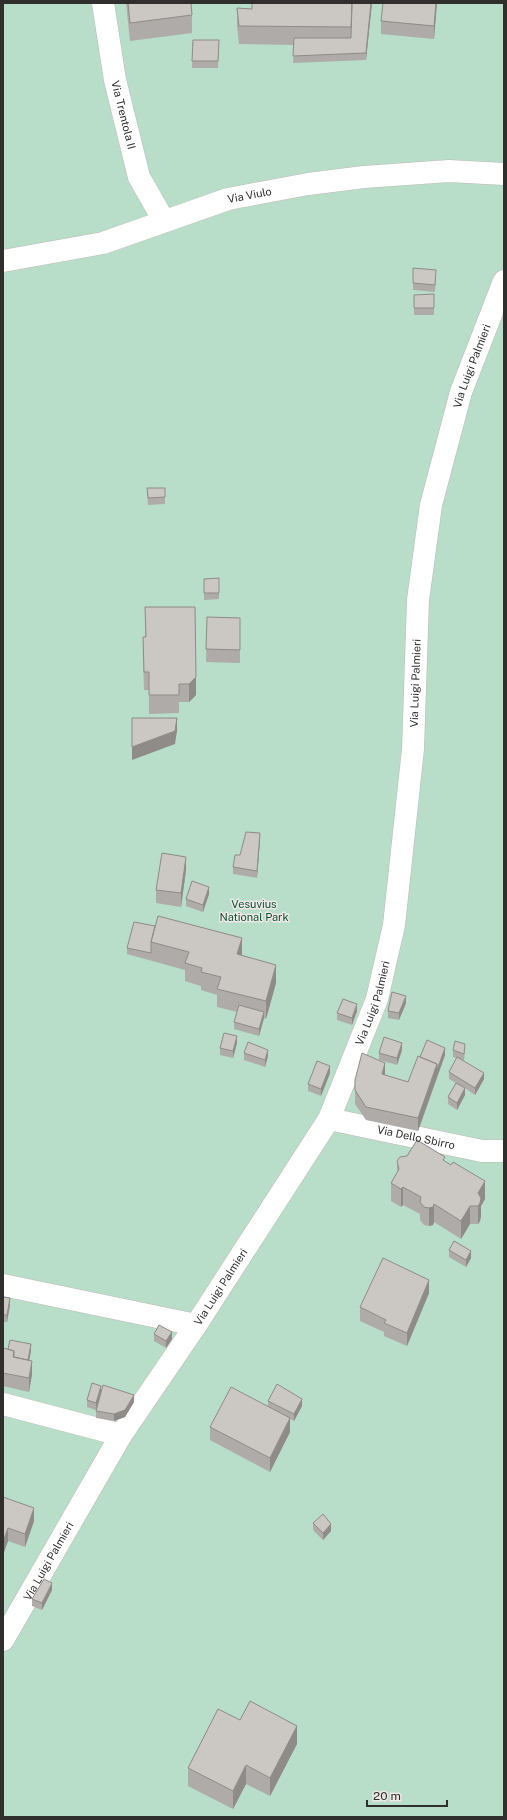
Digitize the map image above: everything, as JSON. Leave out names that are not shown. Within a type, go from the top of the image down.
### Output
[{"type":"street","name":"Via Trentola II","points":[[103,3],[115,80],[139,177],[164,221]]},
{"type":"street","name":"Via Viulo","points":[[3,261],[102,243],[228,200],[308,184],[364,177],[449,171],[504,174]]},
{"type":"street","name":"Via Luigi Palmieri","points":[[3,1640],[121,1435],[196,1325],[329,1120],[377,999],[394,925],[412,749],[418,600],[431,505],[461,392],[504,281]]},
{"type":"street","name":"Via Dello Sbirro","points":[[329,1120],[482,1151],[504,1151]]},
{"type":"street","points":[[3,1285],[196,1325]]},
{"type":"street","points":[[3,1404],[121,1435]]},
{"type":"green space","name":"Vesuvius National Park","points":[[3,3],[504,3],[504,1817],[3,1817]]},
{"type":"building","points":[[128,3],[191,3],[192,15],[130,23]]},
{"type":"building","points":[[252,3],[352,3],[351,27],[239,26],[237,8],[252,9]]},
{"type":"building","points":[[352,3],[371,3],[366,53],[293,56],[294,38],[351,38]]},
{"type":"building","points":[[383,3],[436,3],[434,26],[381,21]]},
{"type":"building","points":[[193,40],[219,40],[218,61],[192,61]]},
{"type":"building","points":[[413,268],[436,270],[435,285],[413,283]]},
{"type":"building","points":[[434,294],[434,308],[414,308],[414,295]]},
{"type":"building","points":[[147,488],[165,488],[165,497],[148,498]]},
{"type":"building","points":[[219,578],[219,593],[204,593],[204,579]]},
{"type":"building","points":[[145,607],[195,607],[196,677],[189,684],[179,684],[179,695],[149,695],[149,672],[144,672],[143,637],[146,637]]},
{"type":"building","points":[[207,617],[240,618],[240,650],[206,649]]},
{"type":"building","points":[[132,718],[177,718],[175,731],[132,747]]},
{"type":"building","points":[[246,832],[260,833],[257,871],[233,867],[235,855],[240,855]]},
{"type":"building","points":[[162,853],[186,857],[181,893],[156,890]]},
{"type":"building","points":[[192,881],[209,887],[203,905],[186,899]]},
{"type":"building","points":[[158,916],[242,938],[237,954],[276,965],[266,1001],[217,989],[221,977],[201,972],[202,968],[185,963],[189,952],[151,942]]},
{"type":"building","points":[[134,922],[155,926],[151,942],[151,953],[127,948]]},
{"type":"building","points":[[392,992],[406,996],[399,1013],[388,1011]]},
{"type":"building","points":[[343,999],[357,1004],[352,1018],[337,1013]]},
{"type":"building","points":[[239,1005],[264,1012],[259,1029],[234,1022]]},
{"type":"building","points":[[224,1033],[237,1036],[233,1051],[220,1048]]},
{"type":"building","points":[[384,1037],[402,1043],[397,1058],[379,1053]]},
{"type":"building","points":[[427,1040],[445,1048],[437,1070],[437,1064],[420,1057]]},
{"type":"building","points":[[455,1041],[465,1044],[464,1054],[453,1050]]},
{"type":"building","points":[[248,1042],[268,1050],[265,1060],[244,1053]]},
{"type":"building","points":[[362,1053],[385,1063],[382,1074],[408,1082],[418,1056],[437,1064],[418,1118],[366,1107],[355,1090],[355,1080]]},
{"type":"building","points":[[457,1057],[484,1073],[475,1088],[449,1072]]},
{"type":"building","points":[[317,1061],[330,1066],[321,1089],[308,1084]]},
{"type":"building","points":[[456,1083],[465,1088],[457,1103],[448,1097]]},
{"type":"building","points":[[417,1140],[445,1157],[443,1160],[451,1165],[453,1162],[485,1181],[478,1193],[481,1198],[480,1203],[478,1206],[470,1206],[461,1221],[434,1204],[433,1207],[424,1207],[420,1202],[421,1197],[403,1187],[401,1189],[391,1183],[399,1169],[397,1161],[400,1157],[407,1156]]},
{"type":"building","points":[[454,1241],[471,1251],[466,1260],[449,1250]]},
{"type":"building","points":[[383,1258],[429,1280],[407,1333],[384,1323],[386,1320],[360,1307]]},
{"type":"building","points":[[3,1297],[10,1298],[7,1315],[3,1315]]},
{"type":"building","points":[[159,1325],[172,1332],[166,1341],[154,1334]]},
{"type":"building","points":[[10,1340],[31,1344],[28,1360],[14,1357],[14,1351],[8,1349]]},
{"type":"building","points":[[3,1348],[14,1351],[13,1357],[32,1361],[29,1378],[3,1373]]},
{"type":"building","points":[[92,1383],[101,1386],[96,1403],[87,1400]]},
{"type":"building","points":[[277,1384],[302,1399],[294,1414],[268,1401]]},
{"type":"building","points":[[103,1385],[134,1395],[125,1410],[114,1414],[96,1411]]},
{"type":"building","points":[[231,1387],[290,1418],[270,1458],[210,1427]]},
{"type":"building","points":[[3,1497],[34,1508],[25,1534],[8,1528],[3,1542]]},
{"type":"building","points":[[323,1514],[331,1524],[323,1533],[313,1523]]},
{"type":"building","points":[[44,1579],[52,1583],[42,1603],[32,1599]]},
{"type":"building","points":[[250,1701],[297,1726],[270,1778],[246,1765],[233,1791],[188,1768],[218,1709],[240,1720]]}]
